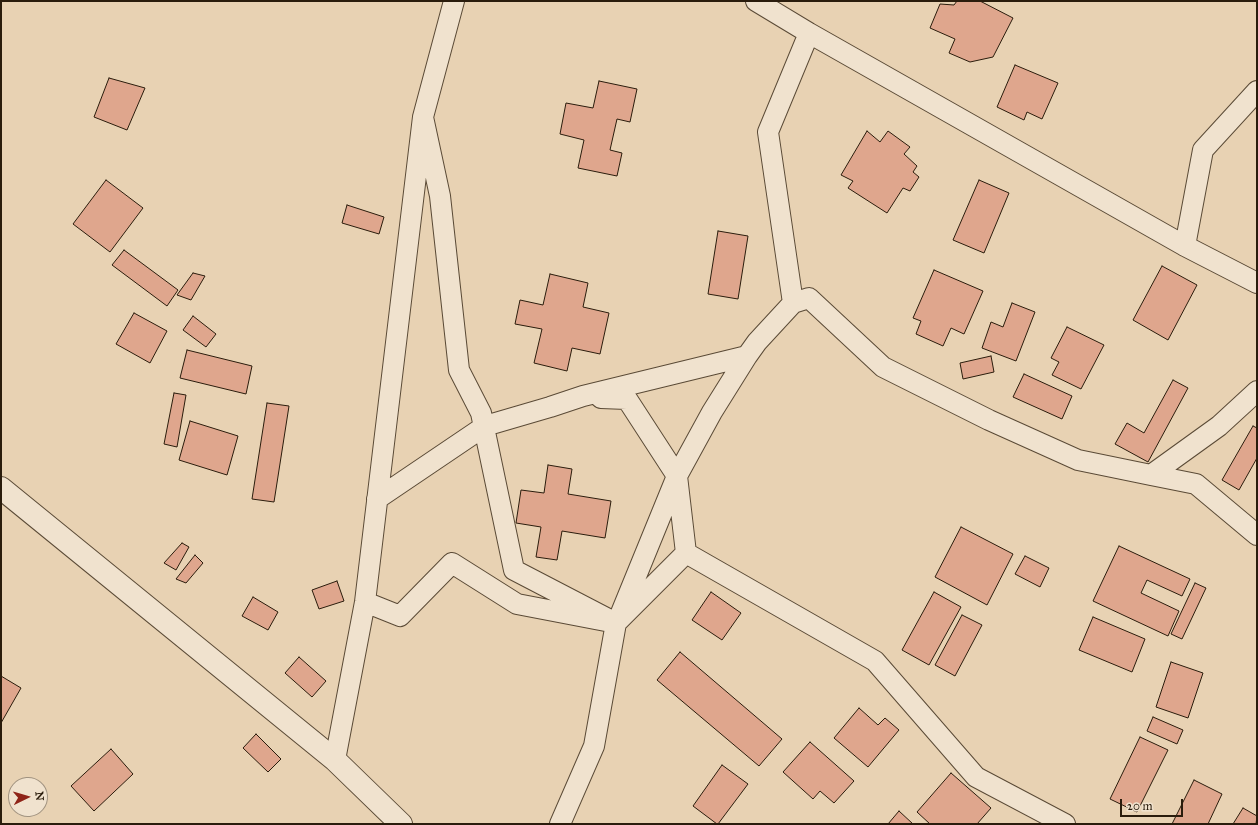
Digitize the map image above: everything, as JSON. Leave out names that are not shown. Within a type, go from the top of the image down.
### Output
[{"type":"street","points":[[335,760],[365,602],[423,117],[454,1]]},
{"type":"street","points":[[756,1],[809,33],[1185,246],[1257,283]]},
{"type":"street","points":[[793,303],[768,132],[809,33]]},
{"type":"street","points":[[1185,246],[1203,150],[1257,91]]},
{"type":"street","points":[[423,117],[440,196],[459,370],[481,413],[485,426],[514,570],[616,623]]},
{"type":"street","points":[[560,824],[594,746],[616,623],[677,476],[712,412],[747,356],[793,303],[809,298],[883,367],[989,420],[1078,460],[1196,484],[1257,535]]},
{"type":"street","points":[[377,499],[485,426],[583,396],[747,356]]},
{"type":"street","points":[[1151,475],[1219,426],[1257,391]]},
{"type":"street","points":[[583,396],[627,399],[677,476],[686,553]]},
{"type":"street","points":[[1,488],[335,760],[401,824]]},
{"type":"street","points":[[616,623],[686,553]]},
{"type":"street","points":[[686,553],[875,661],[976,777],[1066,824]]},
{"type":"street","points":[[365,602],[400,616],[452,563],[517,604],[616,623]]},
{"type":"building","points":[[957,1],[980,1],[1013,18],[993,57],[970,62],[949,53],[955,39],[930,28],[940,4],[954,5]]},
{"type":"building","points":[[1015,65],[1058,83],[1042,119],[1027,112],[1024,120],[997,107]]},
{"type":"building","points":[[109,78],[145,88],[127,130],[94,117]]},
{"type":"building","points":[[599,81],[637,89],[630,122],[617,119],[610,150],[622,153],[617,176],[578,168],[584,140],[560,134],[566,103],[593,108]]},
{"type":"building","points":[[867,131],[880,142],[888,131],[910,147],[904,154],[917,166],[913,172],[919,177],[910,191],[903,188],[887,213],[848,188],[853,181],[841,175]]},
{"type":"building","points":[[106,180],[143,208],[110,252],[73,224]]},
{"type":"building","points":[[979,180],[1009,193],[984,253],[953,240]]},
{"type":"building","points":[[347,205],[384,217],[379,234],[342,223]]},
{"type":"building","points":[[718,231],[748,236],[738,299],[708,294]]},
{"type":"building","points":[[124,250],[178,290],[167,306],[112,265]]},
{"type":"building","points":[[1162,266],[1197,285],[1168,340],[1133,320]]},
{"type":"building","points":[[934,270],[983,291],[964,334],[951,328],[943,346],[916,334],[921,321],[913,318]]},
{"type":"building","points":[[193,273],[205,276],[191,300],[177,295]]},
{"type":"building","points":[[550,274],[588,283],[583,307],[609,313],[600,354],[572,348],[567,371],[534,363],[542,329],[515,324],[520,300],[543,305]]},
{"type":"building","points":[[1012,303],[1035,312],[1016,361],[982,348],[991,322],[1003,327]]},
{"type":"building","points":[[134,313],[167,331],[150,363],[116,344]]},
{"type":"building","points":[[193,316],[216,334],[206,347],[183,330]]},
{"type":"building","points":[[1067,327],[1104,345],[1081,389],[1052,375],[1059,362],[1051,358]]},
{"type":"building","points":[[187,350],[252,366],[246,394],[180,378]]},
{"type":"building","points":[[991,356],[994,372],[963,379],[960,363]]},
{"type":"building","points":[[1024,374],[1072,396],[1062,419],[1013,397]]},
{"type":"building","points":[[1173,380],[1188,388],[1148,462],[1115,444],[1127,423],[1144,433]]},
{"type":"building","points":[[174,393],[186,395],[177,447],[164,444]]},
{"type":"building","points":[[267,403],[289,406],[274,502],[252,499]]},
{"type":"building","points":[[190,421],[238,436],[227,475],[179,460]]},
{"type":"building","points":[[1253,426],[1257,428],[1257,458],[1239,490],[1222,480]]},
{"type":"building","points":[[548,465],[572,469],[568,494],[611,501],[605,538],[562,531],[557,560],[536,557],[541,527],[516,523],[521,490],[544,493]]},
{"type":"building","points":[[961,527],[1013,554],[987,605],[935,577]]},
{"type":"building","points":[[182,543],[189,547],[176,570],[164,563]]},
{"type":"building","points":[[1119,546],[1190,579],[1182,596],[1147,580],[1141,593],[1179,611],[1168,636],[1093,601]]},
{"type":"building","points":[[195,555],[203,563],[186,583],[176,579]]},
{"type":"building","points":[[1025,556],[1049,568],[1040,587],[1015,574]]},
{"type":"building","points":[[337,581],[344,601],[319,609],[312,590]]},
{"type":"building","points":[[1195,583],[1206,588],[1182,639],[1171,634]]},
{"type":"building","points":[[711,592],[741,613],[722,640],[692,620]]},
{"type":"building","points":[[934,592],[961,607],[929,665],[902,650]]},
{"type":"building","points":[[253,597],[278,612],[268,630],[242,616]]},
{"type":"building","points":[[962,615],[982,625],[955,676],[935,665]]},
{"type":"building","points":[[1093,617],[1145,639],[1132,672],[1079,650]]},
{"type":"building","points":[[680,652],[782,739],[759,766],[657,680]]},
{"type":"building","points":[[299,657],[326,681],[312,697],[285,673]]},
{"type":"building","points":[[1171,662],[1203,673],[1188,718],[1156,707]]},
{"type":"building","points":[[1,676],[21,688],[1,723]]},
{"type":"building","points":[[859,708],[878,725],[885,718],[899,730],[868,767],[834,738]]},
{"type":"building","points":[[1153,717],[1183,730],[1177,744],[1147,731]]},
{"type":"building","points":[[256,734],[281,759],[268,772],[243,748]]},
{"type":"building","points":[[1140,737],[1168,750],[1137,812],[1110,799]]},
{"type":"building","points":[[810,742],[854,781],[834,803],[820,791],[813,799],[783,772]]},
{"type":"building","points":[[111,749],[133,774],[94,811],[71,786]]},
{"type":"building","points":[[722,765],[748,784],[717,824],[693,806]]},
{"type":"building","points":[[951,773],[991,808],[977,824],[930,824],[917,812]]},
{"type":"building","points":[[1194,780],[1222,794],[1208,824],[1172,824]]},
{"type":"building","points":[[1243,808],[1257,816],[1256,824],[1233,824]]},
{"type":"building","points":[[899,811],[913,824],[888,824]]}]
